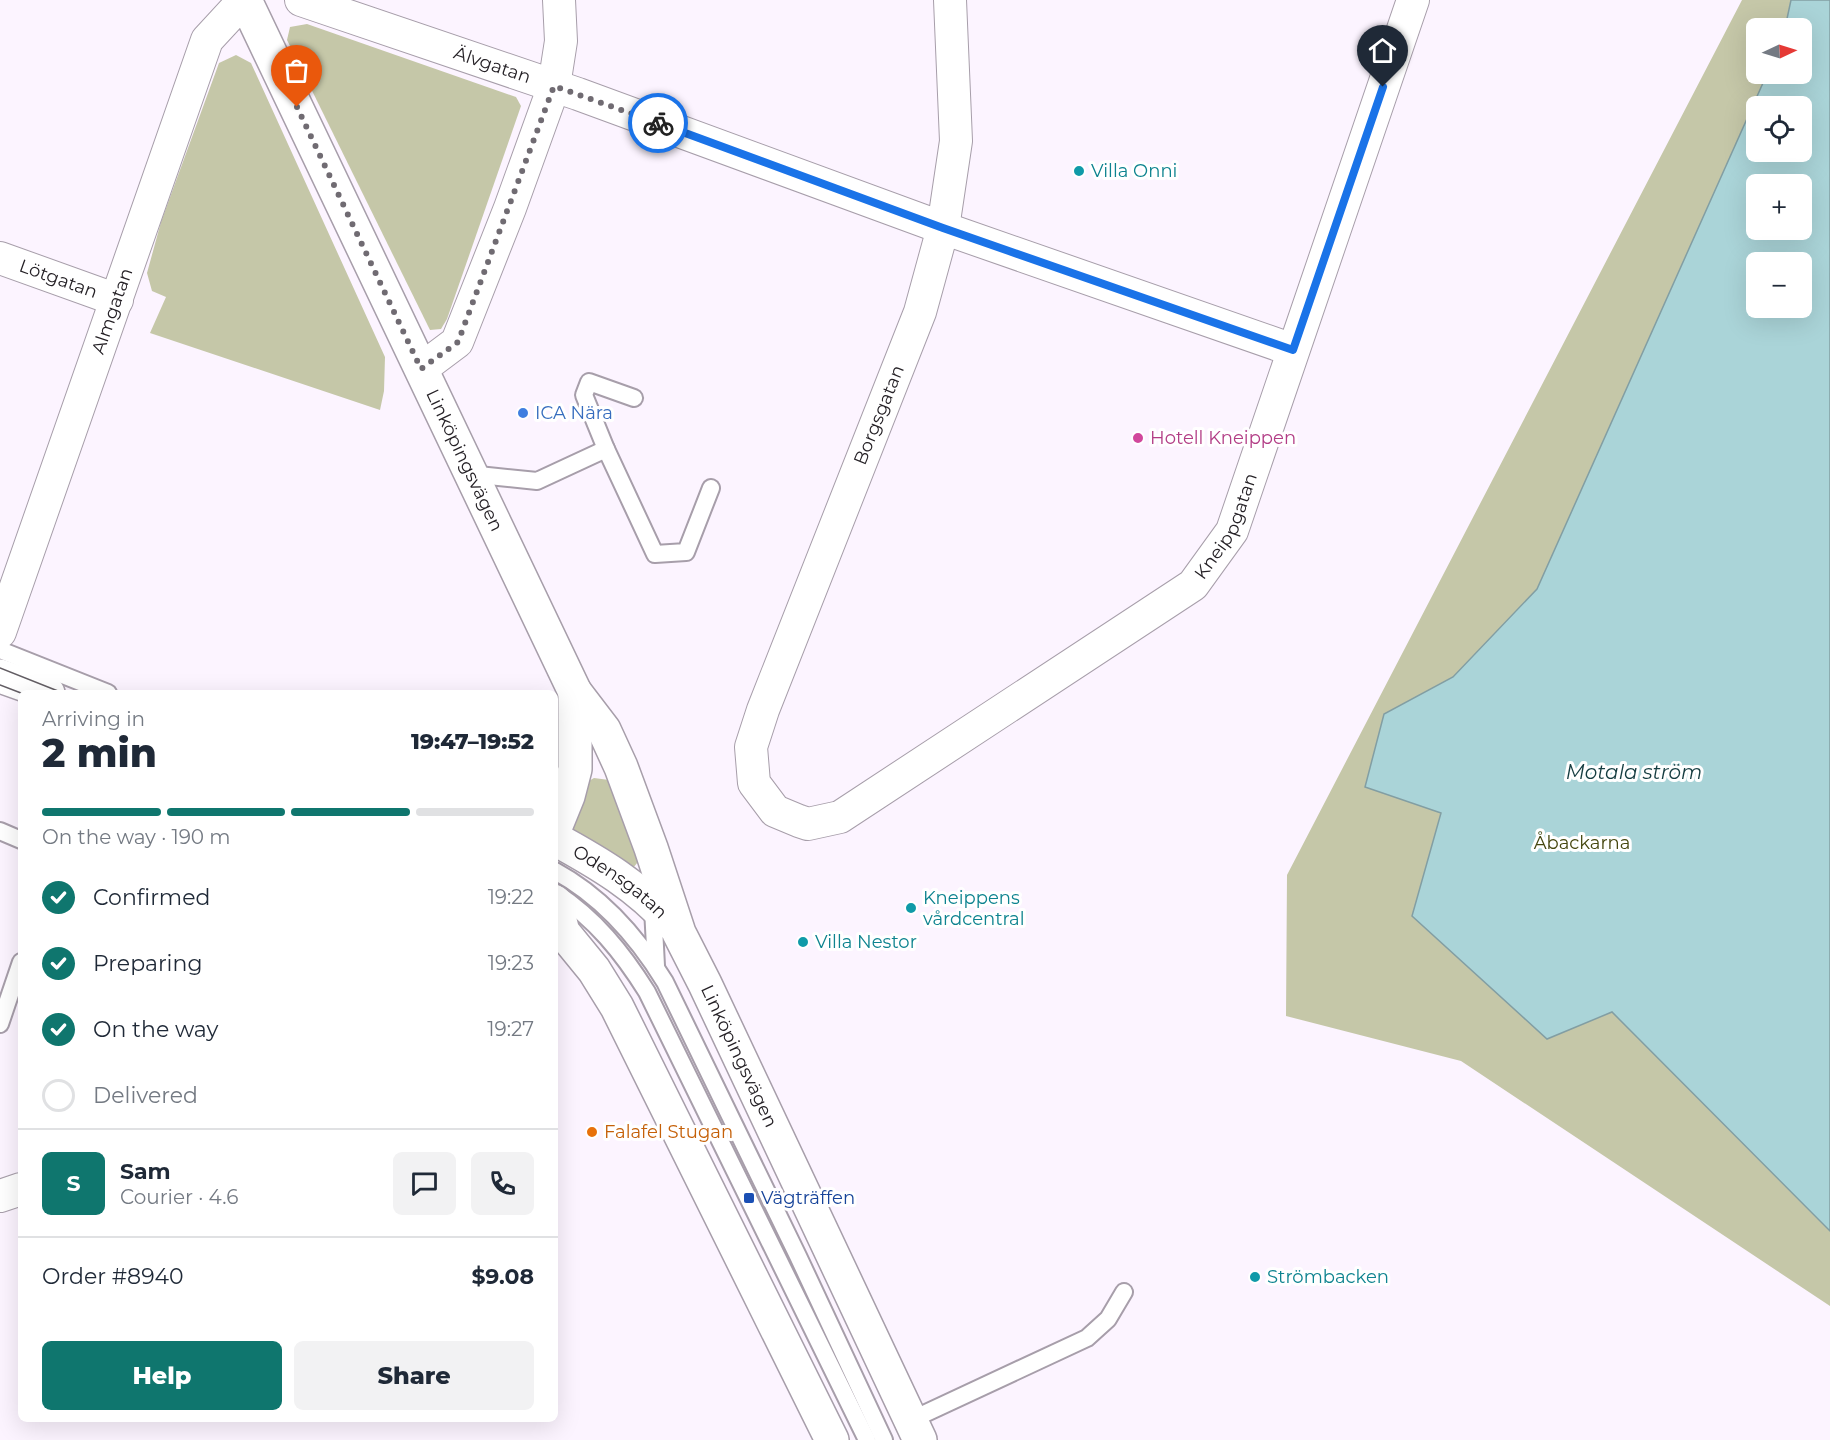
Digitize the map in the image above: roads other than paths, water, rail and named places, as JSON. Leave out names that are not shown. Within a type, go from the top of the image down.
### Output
[{"type":"street","name":"Almgatan","points":[[0,632],[207,40],[244,0]]},
{"type":"street","name":"Linköpingsvägen","points":[[244,0],[421,369],[468,474],[575,692],[604,730],[632,792],[679,933],[916,1430]]},
{"type":"street","name":"Älvgatan","points":[[301,0],[554,86],[943,228],[1293,350]]},
{"type":"street","points":[[421,369],[458,342],[554,86],[561,41],[559,0]]},
{"type":"street","name":"Borgsgatan","points":[[775,811],[754,783],[751,747],[763,710],[920,312],[943,228],[956,141],[950,0]]},
{"type":"street","name":"Kneippgatan","points":[[775,811],[808,824],[840,817],[1193,585],[1232,531],[1413,0]]},
{"type":"street","name":"Lötgatan","points":[[0,258],[117,300]]},
{"type":"street","points":[[0,676],[40,690]]},
{"type":"street","name":"Linköpingsvägen","points":[[558,821],[575,769],[575,692]]},
{"type":"street","name":"Odensgatan","points":[[558,841],[607,867],[653,903],[679,933]]},
{"type":"street","points":[[558,920],[617,1007],[832,1440]]},
{"type":"street","points":[[0,1196],[18,1190]]},
{"type":"lane","points":[[634,398],[589,382],[584,395],[606,449],[656,554],[686,552],[711,488]]},
{"type":"lane","points":[[468,474],[537,481],[606,449]]},
{"type":"lane","points":[[0,650],[100,690]]},
{"type":"lane","points":[[0,831],[18,839]]},
{"type":"lane","points":[[651,848],[656,967]]},
{"type":"lane","points":[[558,873],[571,880],[617,919],[656,967],[673,996],[884,1440]]},
{"type":"lane","points":[[558,895],[601,929],[622,954],[647,993],[867,1440]]},
{"type":"lane","points":[[0,1024],[18,971]]},
{"type":"lane","name":"Linköpingsvägen","points":[[916,1430],[1087,1338],[1108,1319],[1124,1292]]},
{"type":"water","name":"Motala ström","points":[[1791,0],[1830,0],[1830,1231],[1612,1012],[1547,1039],[1412,916],[1441,813],[1365,787],[1384,714],[1453,677],[1537,589],[1746,121],[1746,162],[1812,162],[1812,96],[1757,96],[1763,84],[1812,84],[1812,18],[1787,18]]},
{"type":"tram line","points":[[0,668],[55,690]]},
{"type":"tram line","points":[[0,685],[18,692]]},
{"type":"place","name":"Villa Onni","points":[[1079,171]]},
{"type":"place","name":"ICA Nära","points":[[523,413]]},
{"type":"place","name":"Hotell Kneippen","points":[[1138,438]]},
{"type":"place","name":"Kneippens vårdcentral","points":[[911,908]]},
{"type":"place","name":"Villa Nestor","points":[[803,942]]},
{"type":"place","name":"Falafel Stugan","points":[[592,1132]]},
{"type":"place","name":"Vägträffen","points":[[749,1198]]},
{"type":"place","name":"Strömbacken","points":[[1255,1277]]},
{"type":"park label","name":"Åbackarna","points":[[1582,843]]}]
